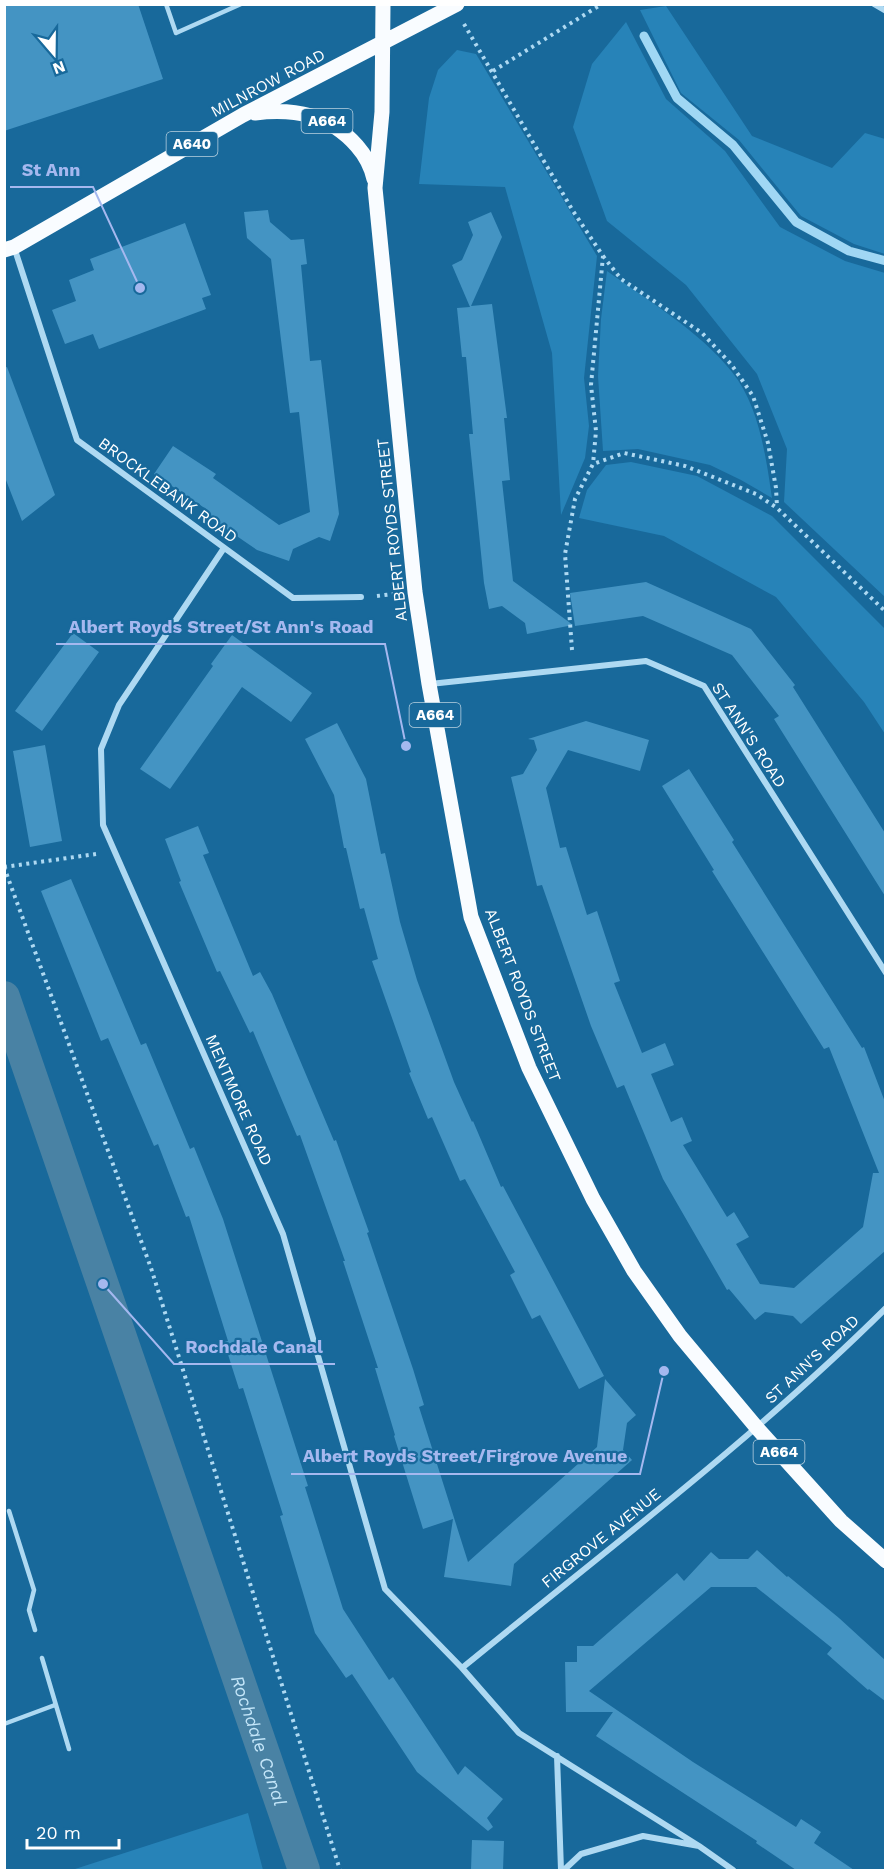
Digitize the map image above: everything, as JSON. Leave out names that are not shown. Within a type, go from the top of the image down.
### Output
[{"type":"main road","name":"A664","points":[[383,4],[383,44]]},
{"type":"main road","name":"MILNROW ROAD","points":[[9,249],[243,115],[457,4]]},
{"type":"main road","name":"ALBERT ROYDS STREET","points":[[383,44],[382,112],[375,188],[415,592],[429,684],[471,917],[529,1068],[594,1199],[634,1271],[680,1336],[757,1428],[841,1521],[885,1561]]},
{"type":"main road","name":"A664","points":[[243,115],[286,111],[309,114],[327,121],[342,131],[361,151],[373,174],[375,188]]},
{"type":"street","points":[[874,4],[885,11]]},
{"type":"street","name":"BROCKLEBANK ROAD","points":[[9,249],[77,440],[293,598],[361,597]]},
{"type":"street","name":"MENTMORE ROAD","points":[[224,548],[119,705],[101,749],[103,825],[283,1234],[385,1589],[462,1668],[519,1732],[733,1870]]},
{"type":"street","name":"ST ANN'S ROAD","points":[[429,684],[646,662],[704,686],[885,973]]},
{"type":"street","name":"ST ANN'S ROAD","points":[[757,1428],[854,1340],[885,1308]]},
{"type":"street","name":"FIRGROVE AVENUE","points":[[462,1668],[757,1428]]},
{"type":"street","points":[[557,1756],[562,1870]]},
{"type":"street","points":[[562,1870],[581,1854],[643,1836],[699,1846]]},
{"type":"lane","points":[[166,4],[176,33],[240,4]]},
{"type":"lane","points":[[9,1511],[34,1590],[29,1610],[35,1630]]},
{"type":"lane","points":[[42,1658],[69,1749]]},
{"type":"lane","points":[[4,1724],[55,1704]]},
{"type":"path","points":[[493,71],[602,4]]},
{"type":"path","points":[[469,36],[493,71],[573,211],[621,279],[702,333],[731,364],[753,396],[768,443],[777,488],[777,508]]},
{"type":"path","points":[[573,669],[565,554],[575,498],[593,464],[596,431],[591,385],[603,256]]},
{"type":"path","points":[[593,464],[624,453],[685,466],[756,494],[777,508],[885,612]]},
{"type":"path","points":[[361,597],[415,592]]},
{"type":"path","points":[[115,852],[5,867],[151,1268],[340,1870]]},
{"type":"shaded area","points":[[666,6],[752,136],[832,168],[865,133],[885,139],[885,254],[854,244],[801,216],[739,140],[681,93],[640,10]]},
{"type":"shaded area","points":[[626,22],[666,99],[725,151],[780,227],[845,261],[885,273],[885,597],[784,502],[787,449],[757,374],[686,285],[607,221],[573,127],[592,64]]},
{"type":"shaded area","points":[[457,50],[476,54],[597,256],[584,378],[589,426],[585,458],[561,515],[552,353],[505,187],[419,184],[429,98],[438,70]]},
{"type":"shaded area","points":[[607,271],[689,330],[732,372],[749,400],[755,416],[764,449],[772,498],[710,465],[638,449],[603,451],[598,376],[601,319]]},
{"type":"shaded area","points":[[631,462],[697,476],[772,516],[885,629],[885,734],[864,702],[776,597],[664,536],[579,518],[587,490],[606,465]]},
{"type":"shaded area","points":[[248,1813],[263,1870],[72,1870]]},
{"type":"building","points":[[4,4],[138,4],[163,79],[4,131]]},
{"type":"building","points":[[268,210],[270,222],[291,240],[304,239],[307,264],[301,265],[310,361],[321,360],[339,514],[330,541],[319,537],[293,549],[289,561],[257,550],[206,515],[209,511],[154,474],[173,446],[216,474],[213,478],[279,525],[310,512],[299,412],[290,413],[271,259],[247,238],[244,212]]},
{"type":"building","points":[[491,212],[502,237],[471,306],[492,304],[507,418],[504,418],[510,480],[502,481],[513,581],[573,625],[527,634],[525,623],[502,606],[489,609],[484,583],[469,434],[473,434],[466,357],[462,357],[457,308],[470,307],[452,265],[462,260],[473,235],[468,222]]},
{"type":"building","points":[[185,223],[211,295],[202,298],[206,309],[99,349],[93,334],[65,344],[52,310],[76,301],[69,280],[94,270],[90,259]]},
{"type":"building","points":[[7,367],[55,495],[22,521],[4,475],[4,368]]},
{"type":"building","points":[[646,582],[751,629],[795,685],[793,687],[885,833],[885,896],[774,719],[779,716],[732,655],[643,616],[575,626],[570,593]]},
{"type":"building","points":[[73,633],[99,652],[42,731],[15,711]]},
{"type":"building","points":[[232,635],[312,693],[291,722],[242,687],[170,789],[140,769],[213,666],[211,664]]},
{"type":"building","points":[[586,721],[649,740],[640,771],[568,750],[546,788],[560,848],[566,847],[587,915],[597,911],[620,981],[614,983],[642,1053],[665,1043],[674,1065],[651,1074],[671,1122],[682,1117],[692,1141],[683,1145],[727,1217],[734,1212],[749,1237],[736,1244],[760,1284],[794,1288],[863,1227],[873,1173],[879,1173],[829,1047],[824,1049],[712,871],[714,870],[662,786],[689,769],[734,840],[732,842],[862,1048],[864,1047],[885,1102],[885,1251],[801,1324],[793,1316],[765,1312],[755,1320],[729,1289],[727,1290],[663,1179],[624,1085],[617,1088],[591,1026],[542,885],[537,886],[511,777],[523,774],[537,750],[534,740],[528,739]]},
{"type":"building","points":[[337,723],[366,779],[381,854],[385,853],[400,922],[417,980],[454,1082],[501,1187],[503,1186],[604,1376],[579,1389],[540,1315],[532,1319],[510,1275],[515,1272],[465,1179],[460,1181],[432,1117],[428,1119],[409,1073],[411,1072],[372,961],[378,959],[364,908],[360,909],[346,848],[344,848],[334,795],[305,739]]},
{"type":"building","points":[[45,745],[62,841],[30,847],[13,751]]},
{"type":"building","points":[[198,826],[209,853],[203,855],[253,976],[260,972],[272,994],[334,1141],[336,1140],[369,1232],[367,1233],[413,1369],[424,1405],[419,1407],[468,1562],[597,1447],[605,1379],[636,1415],[627,1423],[623,1450],[632,1460],[514,1564],[511,1586],[444,1577],[453,1519],[423,1529],[375,1368],[378,1368],[343,1261],[345,1261],[300,1135],[297,1136],[253,1031],[250,1033],[220,971],[217,972],[179,882],[181,881],[165,839]]},
{"type":"building","points":[[71,879],[141,1045],[146,1043],[190,1149],[194,1147],[223,1219],[308,1486],[305,1487],[343,1609],[389,1680],[393,1677],[458,1775],[465,1766],[503,1799],[487,1818],[493,1827],[488,1831],[417,1772],[352,1674],[346,1678],[315,1633],[280,1516],[283,1515],[243,1388],[239,1389],[224,1342],[228,1341],[189,1216],[186,1217],[158,1144],[154,1146],[108,1038],[101,1041],[41,891]]},
{"type":"building","points":[[757,1550],[839,1618],[885,1660],[885,1701],[868,1690],[827,1654],[832,1648],[756,1587],[711,1587],[589,1691],[693,1762],[796,1827],[801,1819],[821,1832],[814,1843],[854,1870],[796,1870],[756,1843],[757,1841],[596,1736],[613,1712],[566,1712],[565,1662],[577,1662],[577,1646],[593,1646],[677,1573],[684,1581],[711,1552],[719,1559],[748,1559]]},
{"type":"building","points":[[472,1840],[504,1841],[503,1870],[471,1870]]},
{"type":"waterway","points":[[644,36],[677,98],[733,145],[796,222],[849,251],[886,261]]},
{"type":"waterway","name":"Rochdale Canal","points":[[4,997],[304,1870]]},
{"type":"place","name":"St Ann","points":[[140,288]]},
{"type":"place","name":"Albert Royds Street/St Ann's Road","points":[[406,746]]},
{"type":"place","name":"Rochdale Canal","points":[[103,1284]]},
{"type":"place","name":"Albert Royds Street/Firgrove Avenue","points":[[664,1371]]}]
